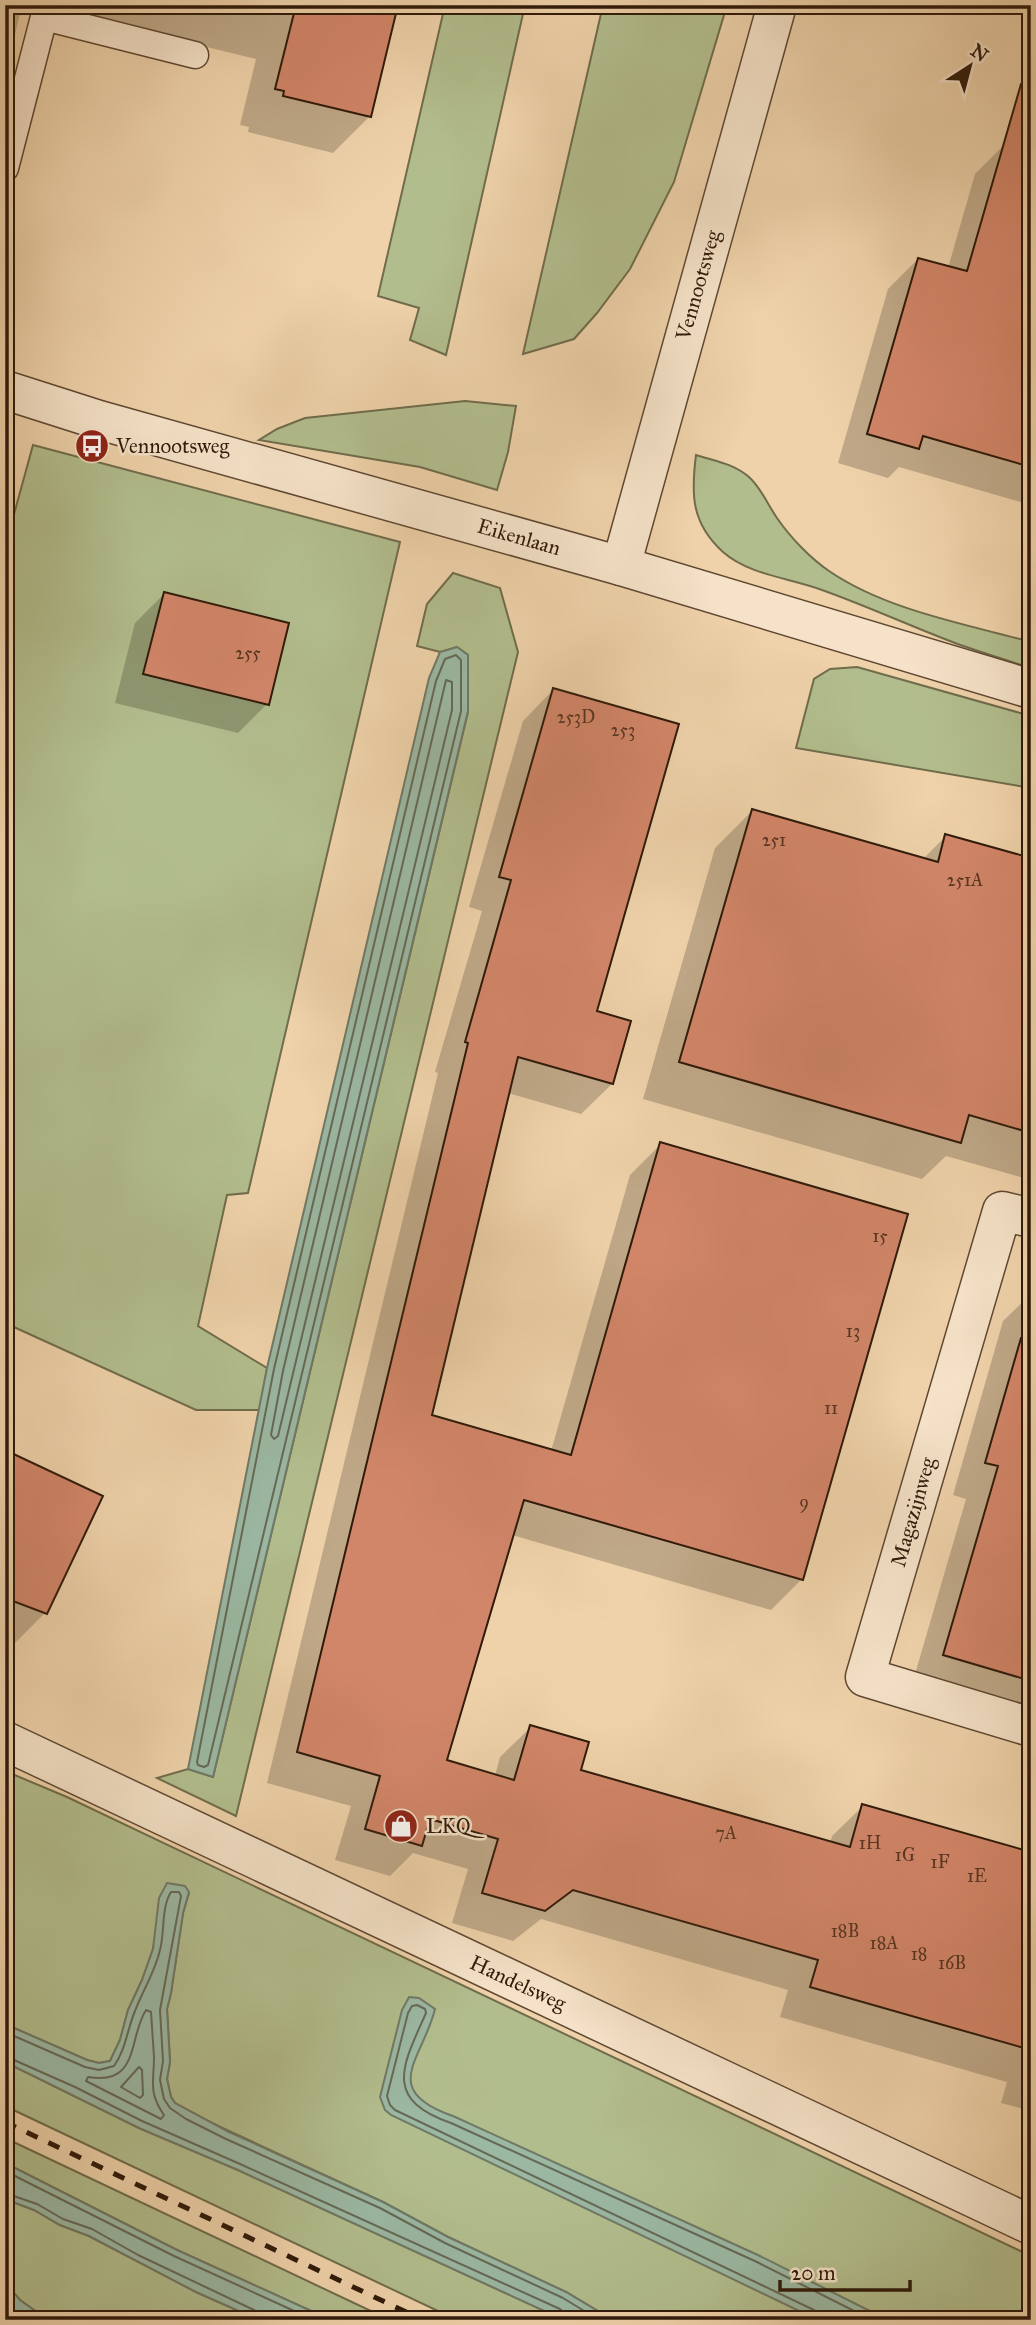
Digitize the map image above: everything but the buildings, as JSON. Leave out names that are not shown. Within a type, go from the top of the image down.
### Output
[{"type":"street","name":"Vennootsweg","points":[[621,566],[777,5]]},
{"type":"street","name":"Eikenlaan","points":[[5,390],[99,420],[621,566],[1031,688]]},
{"type":"street","name":"Magazijnweg","points":[[1031,1218],[1002,1211],[865,1676],[1031,1727]]},
{"type":"street","name":"Handelsweg","points":[[5,1741],[1031,2225]]},
{"type":"lane","points":[[5,168],[45,11],[195,55]]},
{"type":"shaded area","points":[[445,5],[525,5],[446,355],[410,340],[419,308],[378,296]]},
{"type":"shaded area","points":[[603,5],[727,5],[674,182],[630,269],[574,339],[523,354]]},
{"type":"shaded area","points":[[465,401],[516,406],[508,452],[497,490],[420,467],[259,440],[277,429],[305,418]]},
{"type":"shaded area","points":[[33,445],[400,542],[248,1193],[227,1195],[198,1326],[267,1368],[260,1410],[196,1410],[5,1323],[5,547]]},
{"type":"shaded area","points":[[696,455],[731,466],[750,478],[777,518],[808,554],[851,585],[901,606],[1031,642],[1031,668],[955,643],[839,596],[757,571],[733,560],[712,541],[699,519],[694,495]]},
{"type":"shaded area","points":[[453,573],[500,588],[518,652],[236,1816],[157,1778],[188,1769],[213,1777],[468,712],[468,655],[457,647],[440,652],[417,646],[427,604]]},
{"type":"shaded area","points":[[857,667],[1031,716],[1031,788],[796,748],[814,679],[830,669]]},
{"type":"shaded area","points":[[5,1771],[67,1797],[1031,2256],[1031,2320],[618,2320],[566,2292],[448,2237],[383,2202],[190,2113],[175,2103],[167,2079],[170,2062],[167,2009],[183,1913],[189,1893],[156,1932],[142,1980],[110,2061],[99,2063],[87,2060],[5,2024]]},
{"type":"shaded area","points":[[5,2062],[139,2128],[238,2170],[564,2320],[457,2320],[5,2106]]},
{"type":"shaded area","points":[[5,2138],[390,2320],[331,2320],[177,2250],[5,2163]]},
{"type":"shaded area","points":[[5,2199],[89,2236],[196,2292],[259,2320],[48,2320],[20,2300],[5,2283]]},
{"type":"water","points":[[457,647],[468,655],[468,711],[213,1777],[188,1769],[267,1368],[429,678],[440,652]]},
{"type":"water","points":[[167,1883],[185,1886],[189,1892],[167,2009],[170,2062],[167,2079],[175,2103],[229,2132],[383,2202],[448,2237],[566,2292],[618,2320],[564,2320],[238,2170],[139,2128],[5,2062],[5,2024],[87,2060],[99,2063],[110,2061],[153,1949],[159,1898]]},
{"type":"water","points":[[409,1997],[419,1998],[435,2009],[411,2072],[411,2084],[417,2095],[430,2106],[760,2256],[888,2320],[818,2320],[391,2115],[385,2110],[380,2097],[402,2010]]},
{"type":"water","points":[[5,2163],[177,2250],[331,2320],[259,2320],[196,2292],[89,2236],[5,2199]]},
{"type":"water","points":[[5,2283],[20,2300],[48,2320],[5,2320]]},
{"type":"railway","points":[[5,2122],[423,2320]]},
{"type":"place","name":"Vennootsweg","points":[[92,446]]},
{"type":"place","name":"LKQ","points":[[401,1826]]}]
